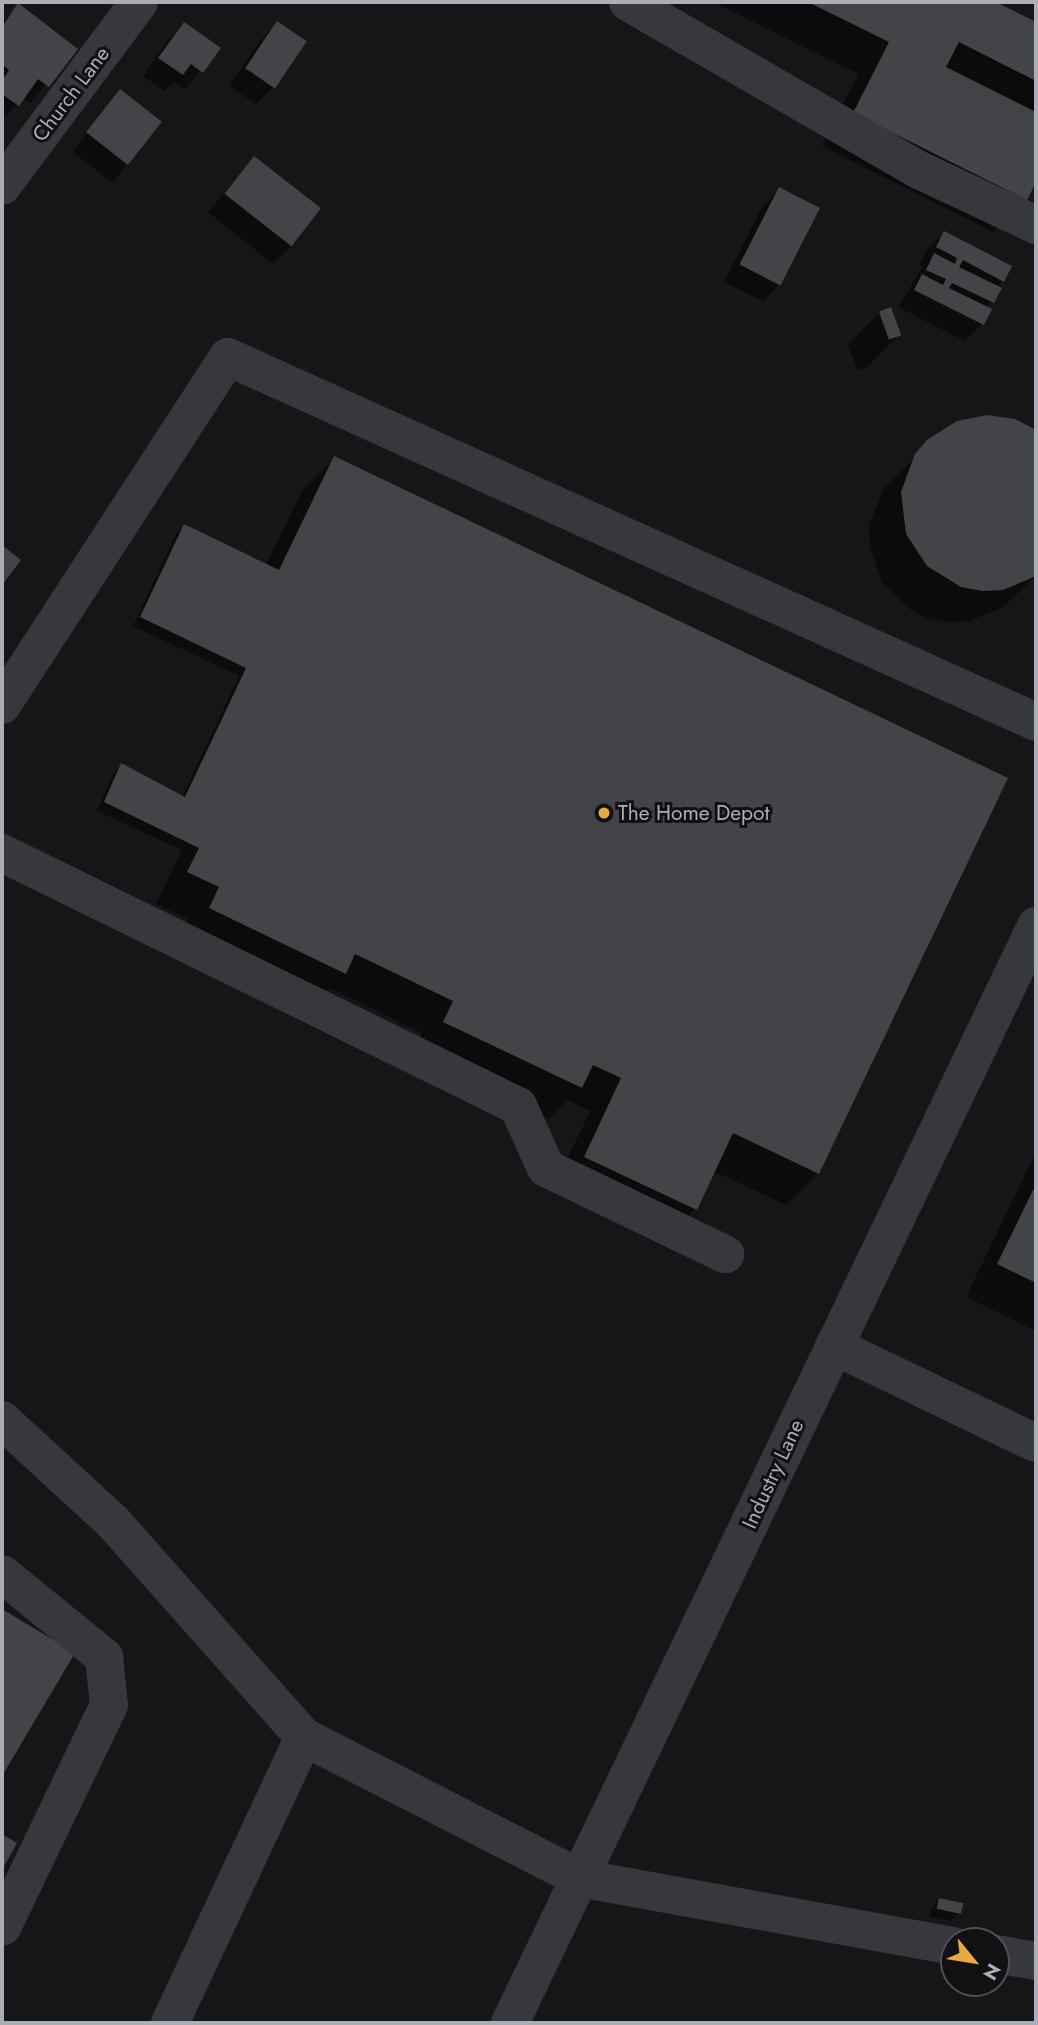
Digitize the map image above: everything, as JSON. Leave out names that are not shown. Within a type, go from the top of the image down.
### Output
[{"type":"street","name":"Church Lane","points":[[2,186],[139,2]]},
{"type":"street","points":[[628,2],[917,169],[1036,225]]},
{"type":"street","points":[[2,705],[228,357],[1036,722]]},
{"type":"street","points":[[2,853],[518,1106],[546,1168],[725,1254]]},
{"type":"street","name":"Industry Lane","points":[[509,2023],[1036,926]]},
{"type":"street","points":[[834,1346],[1036,1443]]},
{"type":"street","points":[[2,1420],[113,1522],[304,1737],[579,1878],[940,1943]]},
{"type":"street","points":[[2,1574],[104,1657],[109,1705],[2,1927]]},
{"type":"street","points":[[170,2023],[304,1737]]},
{"type":"street","points":[[1010,1956],[1036,1961]]},
{"type":"building","points":[[808,2],[996,2],[1036,22],[1036,81],[959,42],[946,67],[1036,112],[1036,182],[1027,200],[853,113],[889,42]]},
{"type":"building","points":[[18,3],[78,49],[49,87],[38,79],[19,106],[2,94],[2,81],[9,70],[2,64],[2,27]]},
{"type":"building","points":[[277,21],[307,41],[275,88],[245,68]]},
{"type":"building","points":[[184,22],[221,48],[203,73],[191,64],[183,75],[158,58]]},
{"type":"building","points":[[120,89],[162,122],[128,165],[86,132]]},
{"type":"building","points":[[254,156],[321,208],[291,246],[224,194]]},
{"type":"building","points":[[779,187],[820,208],[780,285],[740,265]]},
{"type":"building","points":[[944,231],[1012,266],[1004,282],[963,260],[959,267],[1002,288],[994,303],[952,283],[949,288],[992,309],[984,325],[914,290],[922,274],[943,285],[946,279],[926,270],[934,253],[955,264],[957,258],[936,247]]},
{"type":"building","points":[[891,307],[901,335],[889,340],[879,311]]},
{"type":"building","points":[[987,415],[1015,419],[1036,430],[1036,576],[1003,590],[983,591],[961,587],[927,566],[906,534],[901,492],[915,454],[927,440],[957,421]]},
{"type":"building","name":"The Home Depot","points":[[334,456],[1008,778],[819,1174],[733,1133],[697,1210],[584,1157],[621,1078],[593,1065],[582,1088],[443,1022],[453,1001],[355,954],[346,974],[209,908],[219,887],[187,872],[199,848],[104,802],[121,763],[185,797],[246,668],[140,617],[184,524],[279,570]]},
{"type":"building","points":[[2,545],[21,560],[2,585]]},
{"type":"building","points":[[1036,1184],[1036,1283],[997,1264]]},
{"type":"building","points":[[2,1609],[75,1653],[2,1776]]},
{"type":"building","points":[[2,1834],[17,1843],[2,1870]]},
{"type":"building","points":[[939,1898],[963,1903],[961,1914],[937,1909]]},
{"type":"place","name":"The Home Depot","points":[[604,813]]}]
